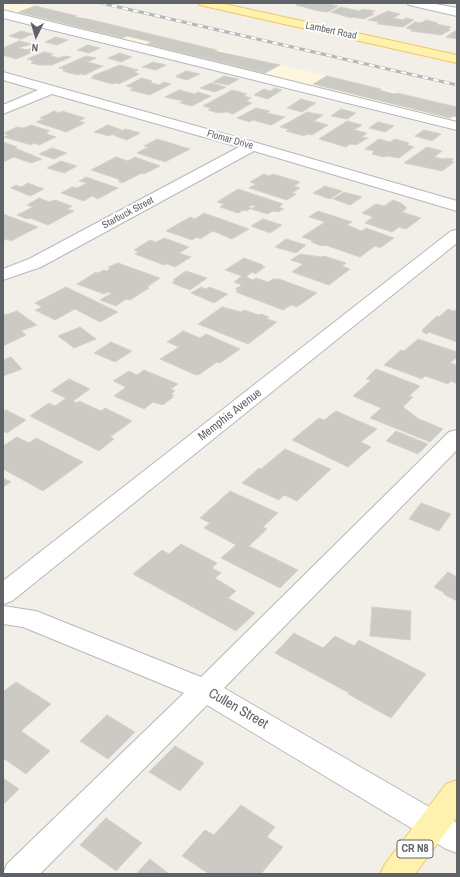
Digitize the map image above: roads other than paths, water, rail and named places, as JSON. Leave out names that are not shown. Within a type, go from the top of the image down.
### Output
[{"type":"main road","name":"Lambert Road","points":[[204,3],[457,59]]},
{"type":"main road","name":"CR N8","points":[[396,874],[445,831],[457,793]]},
{"type":"street","points":[[413,3],[457,12]]},
{"type":"street","points":[[3,14],[457,126]]},
{"type":"street","name":"Flomar Drive","points":[[3,76],[252,146],[457,206]]},
{"type":"street","points":[[3,110],[50,90]]},
{"type":"street","name":"Starbuck Street","points":[[3,275],[35,263],[252,146]]},
{"type":"street","name":"Memphis Avenue","points":[[3,595],[457,235]]},
{"type":"street","points":[[18,874],[205,690],[457,437]]},
{"type":"street","name":"Cullen Street","points":[[3,615],[27,618],[205,690],[445,831]]},
{"type":"railway","points":[[101,3],[457,85]]}]
